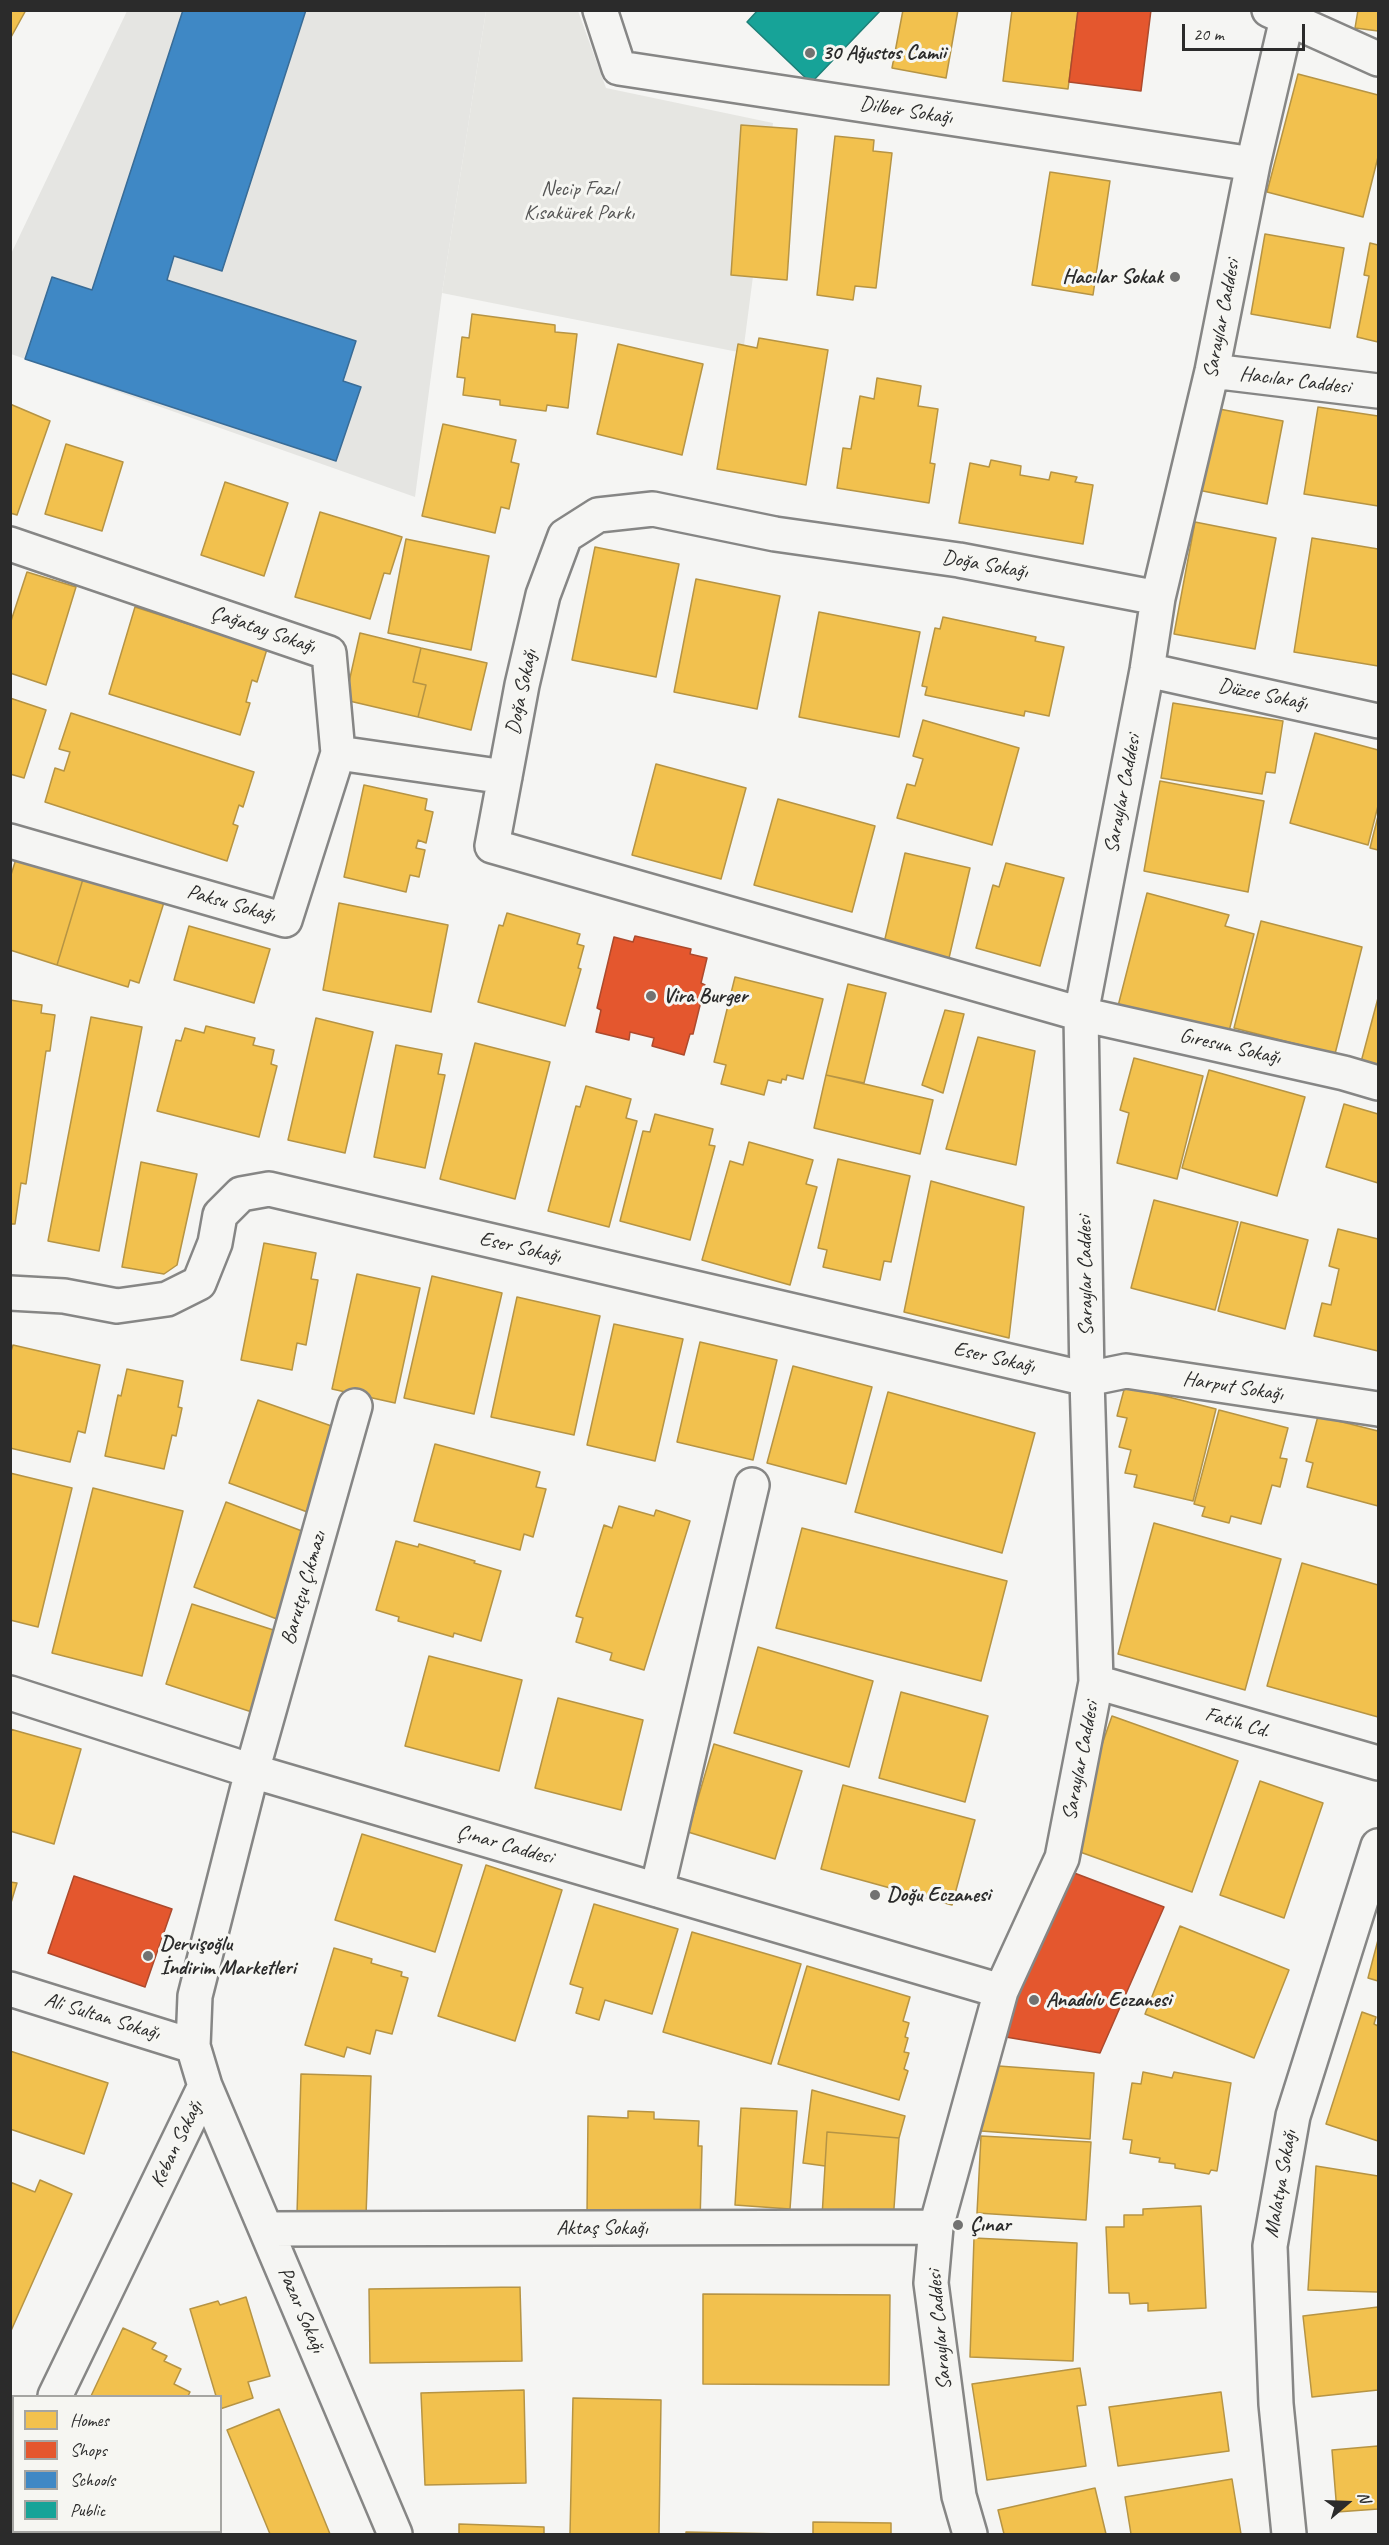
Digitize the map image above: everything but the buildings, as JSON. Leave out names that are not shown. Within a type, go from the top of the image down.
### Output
[{"type":"street","name":"Dilber Sokağı","points":[[600,10],[619,68],[1253,164]]},
{"type":"street","name":"Saraylar Caddesi","points":[[970,2535],[959,2496],[931,2283],[936,2227],[1001,1991],[1062,1858],[1096,1682],[1087,1379],[1081,1014],[1147,670],[1158,598],[1212,371],[1282,13]]},
{"type":"street","points":[[1282,13],[1378,59]]},
{"type":"street","name":"Hacılar Caddesi","points":[[1212,371],[1378,391]]},
{"type":"street","name":"Doğa Sokağı","points":[[1081,1014],[492,846],[522,685],[543,595],[565,536],[598,515],[652,509],[775,534],[959,560],[1158,598]]},
{"type":"street","name":"Çağatay Sokağı","points":[[10,544],[328,653],[338,753]]},
{"type":"street","name":"Düzce Sokağı","points":[[1147,670],[1378,721]]},
{"type":"street","points":[[338,753],[505,777]]},
{"type":"street","name":"Paksu Sokağı","points":[[10,841],[285,920],[338,753]]},
{"type":"street","name":"Gıresun Sokağı","points":[[1081,1014],[1344,1073],[1378,1083]]},
{"type":"street","name":"Eser Sokağı","points":[[12,1299],[64,1296],[117,1306],[167,1299],[200,1283],[215,1244],[220,1215],[241,1194],[269,1189],[1087,1379]]},
{"type":"street","name":"Harput Sokağı","points":[[1087,1379],[1126,1371],[1378,1409]]},
{"type":"street","name":"Barutçu Çıkmazı","points":[[252,1770],[355,1406]]},
{"type":"street","points":[[657,1890],[752,1485]]},
{"type":"street","name":"Fatih Cd.","points":[[1096,1682],[1378,1763]]},
{"type":"street","name":"Çınar Caddesi","points":[[10,1693],[252,1770],[1001,1991]]},
{"type":"street","name":"Keban Sokağı","points":[[56,2395],[205,2086],[193,2046],[195,1996],[252,1770]]},
{"type":"street","name":"Malatya Sokağı","points":[[1289,2535],[1276,2404],[1270,2246],[1293,2116],[1378,1846]]},
{"type":"street","name":"Ali Sultan Sokağı","points":[[10,1989],[193,2046]]},
{"type":"street","name":"Pazar Sokağı","points":[[205,2086],[395,2535]]},
{"type":"street","name":"Aktaş Sokağı","points":[[267,2229],[936,2227]]},
{"type":"shaded area","points":[[127,11],[486,11],[442,293],[415,497],[11,354],[10,256]]},
{"type":"green space","name":"Necip Fazıl Kısakürek Parkı","points":[[486,11],[578,11],[606,88],[773,123],[743,353],[442,293]]},
{"type":"place","name":"30 Ağustos Camii","points":[[810,53]]},
{"type":"place","name":"Hacılar Sokak","points":[[1175,277]]},
{"type":"place","name":"Vira Burger","points":[[651,996]]},
{"type":"place","name":"Doğu Eczanesi","points":[[875,1895]]},
{"type":"place","name":"Dervişoğlu İndirim Marketleri","points":[[148,1956]]},
{"type":"place","name":"Anadolu Eczanesi","points":[[1034,2000]]},
{"type":"place","name":"Çınar","points":[[958,2225]]}]
